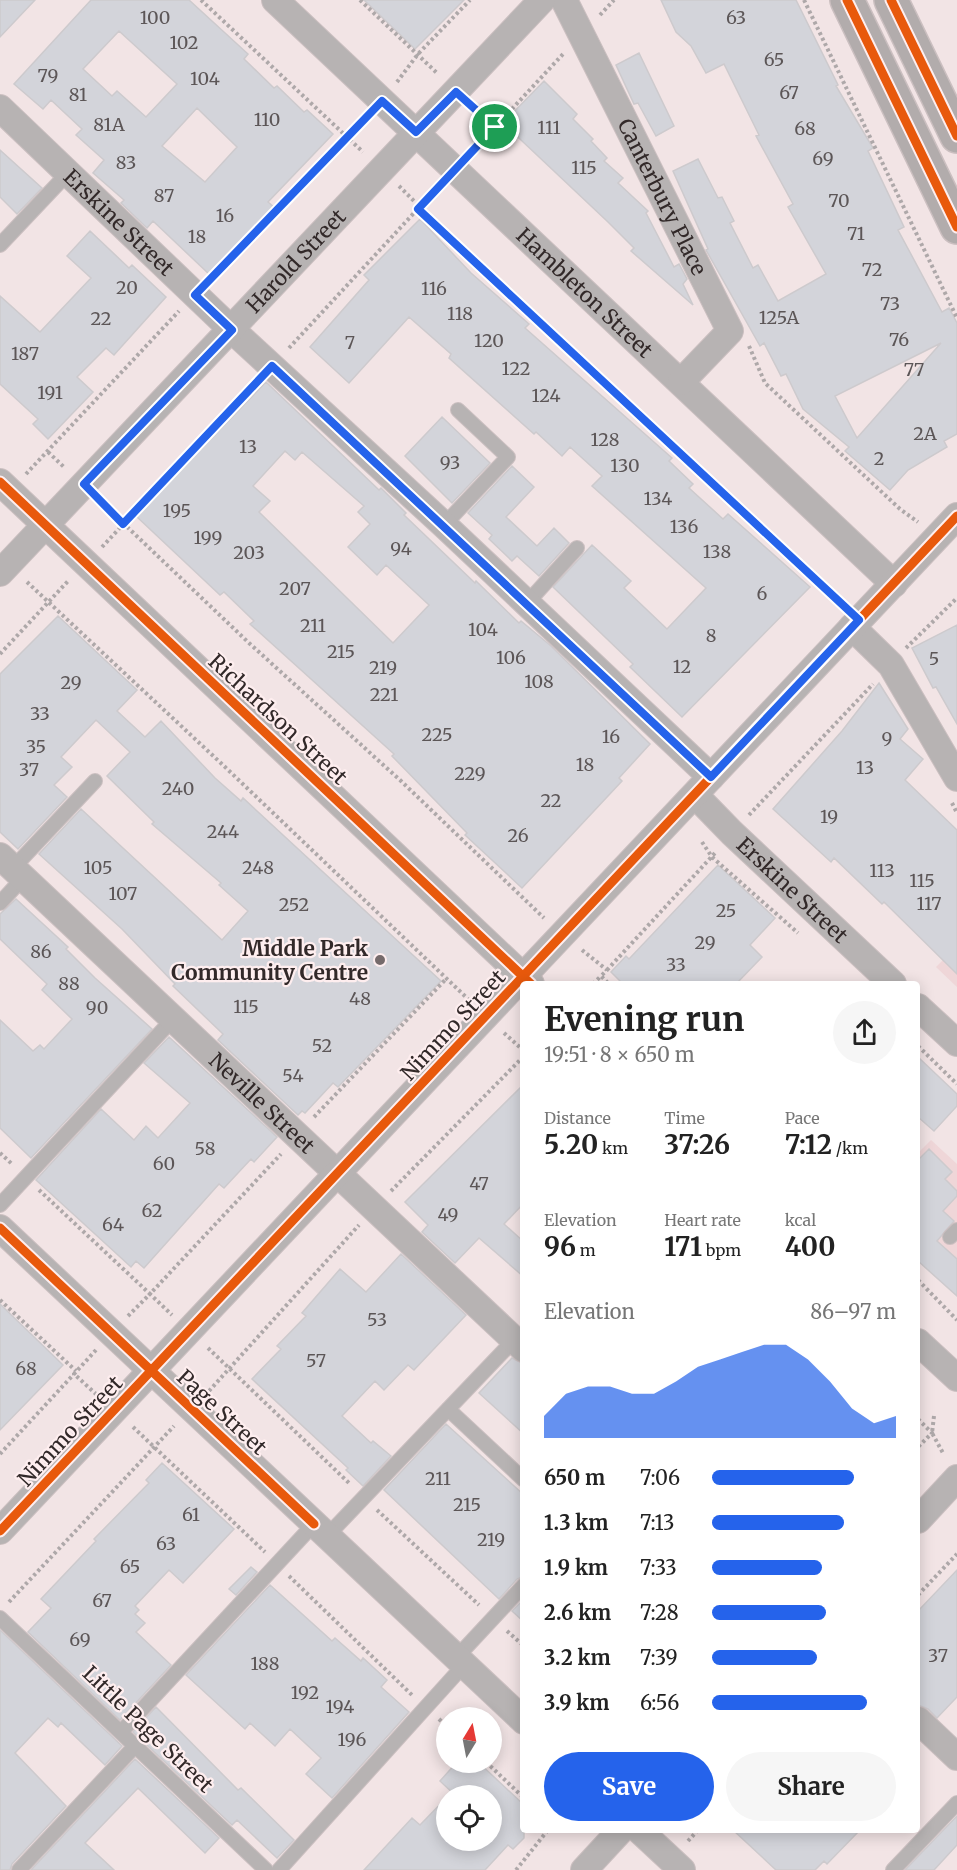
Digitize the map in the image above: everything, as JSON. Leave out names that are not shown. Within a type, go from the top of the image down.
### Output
[{"type":"main road","points":[[846,0],[957,227]]},
{"type":"main road","points":[[891,0],[957,136]]},
{"type":"street","name":"Hambleton Street","points":[[275,0],[894,584]]},
{"type":"street","name":"Harold Street","points":[[4,568],[232,330],[542,0]]},
{"type":"street","name":"Canterbury Place","points":[[564,0],[730,331],[681,382]]},
{"type":"street","name":"Erskine Street","points":[[0,108],[232,330],[527,603],[703,786],[732,833],[890,981]]},
{"type":"street","name":"Richardson Street","points":[[0,482],[527,980]]},
{"type":"street","name":"Nimmo Street","points":[[527,980],[563,934],[957,516]]},
{"type":"street","points":[[856,623],[891,665],[957,778]]},
{"type":"street","name":"Neville Street","points":[[12,868],[519,1344]]},
{"type":"street","name":"Nimmo Street","points":[[0,1531],[486,1016],[520,986]]},
{"type":"street","points":[[920,1009],[957,1043]]},
{"type":"street","name":"Page Street","points":[[0,1228],[520,1717]]},
{"type":"street","points":[[920,1344],[957,1378]]},
{"type":"street","points":[[920,1518],[957,1478]]},
{"type":"street","points":[[920,1722],[957,1756]]},
{"type":"street","points":[[584,1870],[618,1833]]},
{"type":"street","points":[[642,1833],[682,1870]]},
{"type":"lane","points":[[0,245],[68,173]]},
{"type":"lane","points":[[444,525],[508,457],[458,410]]},
{"type":"lane","points":[[527,603],[577,548]]},
{"type":"lane","points":[[0,903],[12,868],[95,781]]},
{"type":"lane","points":[[0,1205],[173,1019]]},
{"type":"lane","points":[[121,1732],[277,1564],[321,1530],[519,1344]]},
{"type":"lane","points":[[448,1409],[520,1476]]},
{"type":"lane","points":[[279,1870],[426,1707],[460,1661],[520,1590]]},
{"type":"lane","name":"Little Page Street","points":[[0,1618],[261,1868]]},
{"type":"lane","points":[[19,1870],[135,1746]]},
{"type":"lane","points":[[893,1870],[957,1803]]},
{"type":"path","points":[[201,0],[856,623]]},
{"type":"path","points":[[360,0],[495,127]]},
{"type":"path","points":[[470,0],[417,55],[382,101],[48,452],[563,934],[607,970],[596,981]]},
{"type":"path","points":[[0,654],[614,0]]},
{"type":"path","points":[[804,0],[957,318]]},
{"type":"path","points":[[748,344],[765,383],[900,509],[939,536]]},
{"type":"path","points":[[4,568],[47,602],[225,766],[520,1047]]},
{"type":"path","points":[[891,665],[957,598]]},
{"type":"path","points":[[699,832],[712,857],[806,940]]},
{"type":"path","points":[[601,976],[606,981]]},
{"type":"path","points":[[0,1153],[150,1294],[446,978]]},
{"type":"path","points":[[920,1048],[957,1084]]},
{"type":"path","points":[[374,1208],[520,1060]]},
{"type":"path","points":[[920,1282],[957,1320]]},
{"type":"path","points":[[0,1300],[436,1717]]},
{"type":"path","points":[[0,1454],[111,1333]]},
{"type":"path","points":[[920,1444],[932,1433],[934,1416]]},
{"type":"path","points":[[920,1421],[932,1433],[943,1454]]},
{"type":"path","points":[[920,1593],[957,1554]]},
{"type":"path","points":[[498,1773],[520,1793]]},
{"type":"path","points":[[516,1870],[546,1833]]},
{"type":"shaded area","points":[[957,946],[957,987],[936,967]]},
{"type":"shaded area","points":[[931,1140],[957,1164],[957,1296],[920,1263],[920,1151]]},
{"type":"building","points":[[0,0],[35,0],[0,37]]},
{"type":"building","points":[[91,0],[189,0],[248,54],[244,59],[274,88],[277,86],[304,112],[307,110],[333,134],[268,202],[275,208],[256,230],[210,275],[153,221],[147,228],[121,203],[124,200],[93,173],[104,160],[76,135],[82,129],[51,100],[43,109],[14,84]],"holes":[[[119,31],[177,84],[146,117],[117,91],[112,96],[83,69]],[[197,108],[237,147],[205,182],[162,146]]]},
{"type":"building","points":[[364,0],[464,0],[415,49]]},
{"type":"building","points":[[661,0],[796,0],[838,85],[836,86],[873,148],[868,151],[904,227],[898,230],[942,312],[949,308],[957,323],[957,434],[944,441],[947,447],[908,470],[890,490],[845,451],[849,447],[803,409],[786,374],[781,376],[764,343],[760,346],[706,250],[708,249],[673,171],[698,159],[718,198],[722,197],[734,221],[730,223],[753,268],[758,265],[778,301],[826,274],[788,207],[793,204],[756,136],[759,135],[724,64],[706,73],[691,46],[676,32]],"holes":[[[941,343],[857,438],[835,396]]]},
{"type":"building","points":[[639,53],[674,126],[656,136],[638,103],[634,104],[616,65]]},
{"type":"building","points":[[544,81],[577,114],[573,119],[593,139],[591,141],[607,158],[604,161],[623,178],[618,183],[648,211],[646,213],[674,267],[679,264],[687,279],[683,284],[693,305],[631,251],[634,248],[608,222],[503,123]]},
{"type":"building","points":[[0,150],[42,188],[17,214],[0,197]]},
{"type":"building","points":[[420,219],[471,273],[529,324],[525,328],[672,458],[669,461],[693,484],[689,488],[723,519],[728,514],[810,587],[682,717],[630,667],[633,664],[553,587],[592,545],[631,581],[624,588],[667,629],[706,588],[592,486],[602,476],[570,447],[562,456],[536,432],[534,434],[449,358],[451,354],[409,317],[349,383],[310,347],[369,280],[364,275]]},
{"type":"building","points":[[90,231],[129,268],[132,265],[166,297],[114,355],[106,348],[77,377],[93,392],[48,439],[33,424],[38,419],[0,384],[0,296],[40,332],[91,278],[67,256]]},
{"type":"building","points":[[266,382],[379,490],[381,488],[406,513],[404,515],[475,583],[476,581],[519,623],[521,621],[551,646],[650,744],[619,778],[622,781],[522,888],[465,835],[467,833],[392,756],[394,754],[250,624],[254,621],[224,592],[220,595],[136,516]],"holes":[[[285,451],[295,460],[302,452],[364,506],[358,512],[370,524],[348,547],[377,575],[386,565],[429,605],[393,643],[259,512],[270,501],[253,486]]]},
{"type":"building","points":[[442,417],[490,463],[452,503],[405,456]]},
{"type":"building","points":[[512,466],[534,487],[506,517],[537,546],[554,528],[569,543],[539,576],[517,556],[512,561],[489,539],[492,535],[468,513]]},
{"type":"building","points":[[58,616],[137,690],[117,711],[145,737],[161,721],[215,778],[241,801],[243,798],[441,981],[338,1087],[333,1083],[305,1113],[302,1111],[298,1115],[218,1040],[223,1034],[173,986],[175,984],[122,929],[39,854],[81,809],[222,940],[248,911],[219,885],[221,883],[152,824],[154,822],[107,776],[130,752],[96,720],[61,757],[72,767],[54,785],[67,797],[18,849],[0,832],[0,674]]},
{"type":"building","points":[[957,625],[957,724],[936,687],[933,688],[912,648]]},
{"type":"building","points":[[879,683],[908,729],[900,739],[923,759],[905,780],[957,830],[957,974],[884,902],[882,904],[834,858],[831,862],[773,809],[842,731]]},
{"type":"building","points":[[718,865],[775,918],[750,945],[762,957],[739,981],[620,981],[611,972],[626,956],[629,959]]},
{"type":"building","points":[[16,899],[68,947],[66,949],[95,978],[152,1029],[31,1158],[0,1128],[0,1020],[33,1051],[40,1045],[44,1049],[72,1019],[42,990],[47,984],[0,939],[0,914]]},
{"type":"building","points":[[169,1037],[277,1137],[254,1162],[251,1159],[224,1188],[219,1184],[144,1268],[136,1261],[131,1267],[36,1180],[101,1109],[134,1140],[146,1126],[158,1138],[190,1103],[144,1063]]},
{"type":"building","points":[[920,1059],[957,1094],[957,1106],[934,1131],[920,1119]]},
{"type":"building","points":[[520,1088],[520,1207],[504,1224],[520,1238],[520,1274],[479,1238],[455,1263],[422,1232],[428,1225],[405,1202]]},
{"type":"building","points":[[929,1149],[952,1172],[945,1179],[957,1191],[957,1196],[943,1211],[954,1221],[937,1241],[957,1259],[957,1296],[920,1263],[920,1158]]},
{"type":"building","points":[[401,1254],[466,1315],[414,1370],[408,1365],[384,1390],[375,1381],[342,1416],[371,1443],[373,1441],[391,1456],[363,1486],[346,1470],[348,1468],[252,1379],[281,1349],[277,1346],[306,1316],[302,1313],[340,1269],[366,1292]]},
{"type":"building","points":[[0,1304],[63,1365],[0,1430]]},
{"type":"building","points":[[512,1358],[520,1362],[520,1430],[479,1393]]},
{"type":"building","points":[[446,1424],[520,1491],[520,1578],[499,1599],[384,1490]]},
{"type":"building","points":[[162,1463],[234,1529],[183,1583],[169,1570],[135,1606],[139,1610],[135,1614],[145,1623],[136,1632],[171,1665],[120,1720],[28,1632],[51,1608],[41,1599],[96,1541],[94,1539],[149,1483],[146,1480]]},
{"type":"building","points":[[251,1567],[257,1572],[236,1595],[229,1589]]},
{"type":"building","points":[[957,1570],[957,1697],[937,1718],[928,1709],[920,1706],[920,1609]]},
{"type":"building","points":[[270,1585],[332,1641],[335,1638],[361,1661],[363,1658],[387,1680],[381,1687],[409,1712],[332,1798],[306,1774],[321,1758],[290,1729],[275,1746],[250,1723],[245,1729],[186,1675]]},
{"type":"building","points":[[520,1603],[520,1618],[512,1611]]},
{"type":"building","points":[[0,1630],[122,1746],[105,1765],[61,1723],[58,1727],[48,1718],[15,1753],[66,1806],[12,1864],[10,1870],[0,1870]]},
{"type":"building","points":[[156,1707],[238,1790],[241,1788],[294,1840],[277,1858],[237,1820],[232,1825],[133,1732]]},
{"type":"building","points":[[135,1759],[219,1838],[205,1853],[138,1788],[85,1843],[114,1870],[31,1870]]},
{"type":"building","points":[[447,1773],[490,1773],[520,1801],[520,1833],[524,1833],[524,1838],[513,1849],[508,1845],[485,1870],[364,1870],[412,1818],[420,1825],[436,1808],[436,1851],[502,1851],[502,1785],[444,1785],[440,1781]]},
{"type":"building","points":[[957,1816],[957,1845],[934,1870],[905,1870]]},
{"type":"building","points":[[736,1833],[857,1833],[827,1864],[824,1861],[815,1870],[776,1870]]},
{"type":"cycle path","points":[[847,0],[957,227]]},
{"type":"cycle path","points":[[891,0],[957,136]]},
{"type":"cycle path","points":[[0,482],[528,981]]},
{"type":"cycle path","points":[[0,1531],[957,516]]},
{"type":"cycle path","points":[[0,1228],[314,1524]]},
{"type":"place","name":"Middle Park Community Centre","points":[[380,960]]},
{"type":"route","points":[[456,92],[495,127],[418,209],[859,620],[711,777],[272,366],[123,524],[84,484],[232,330],[195,295],[382,101],[416,132],[456,92]]}]
